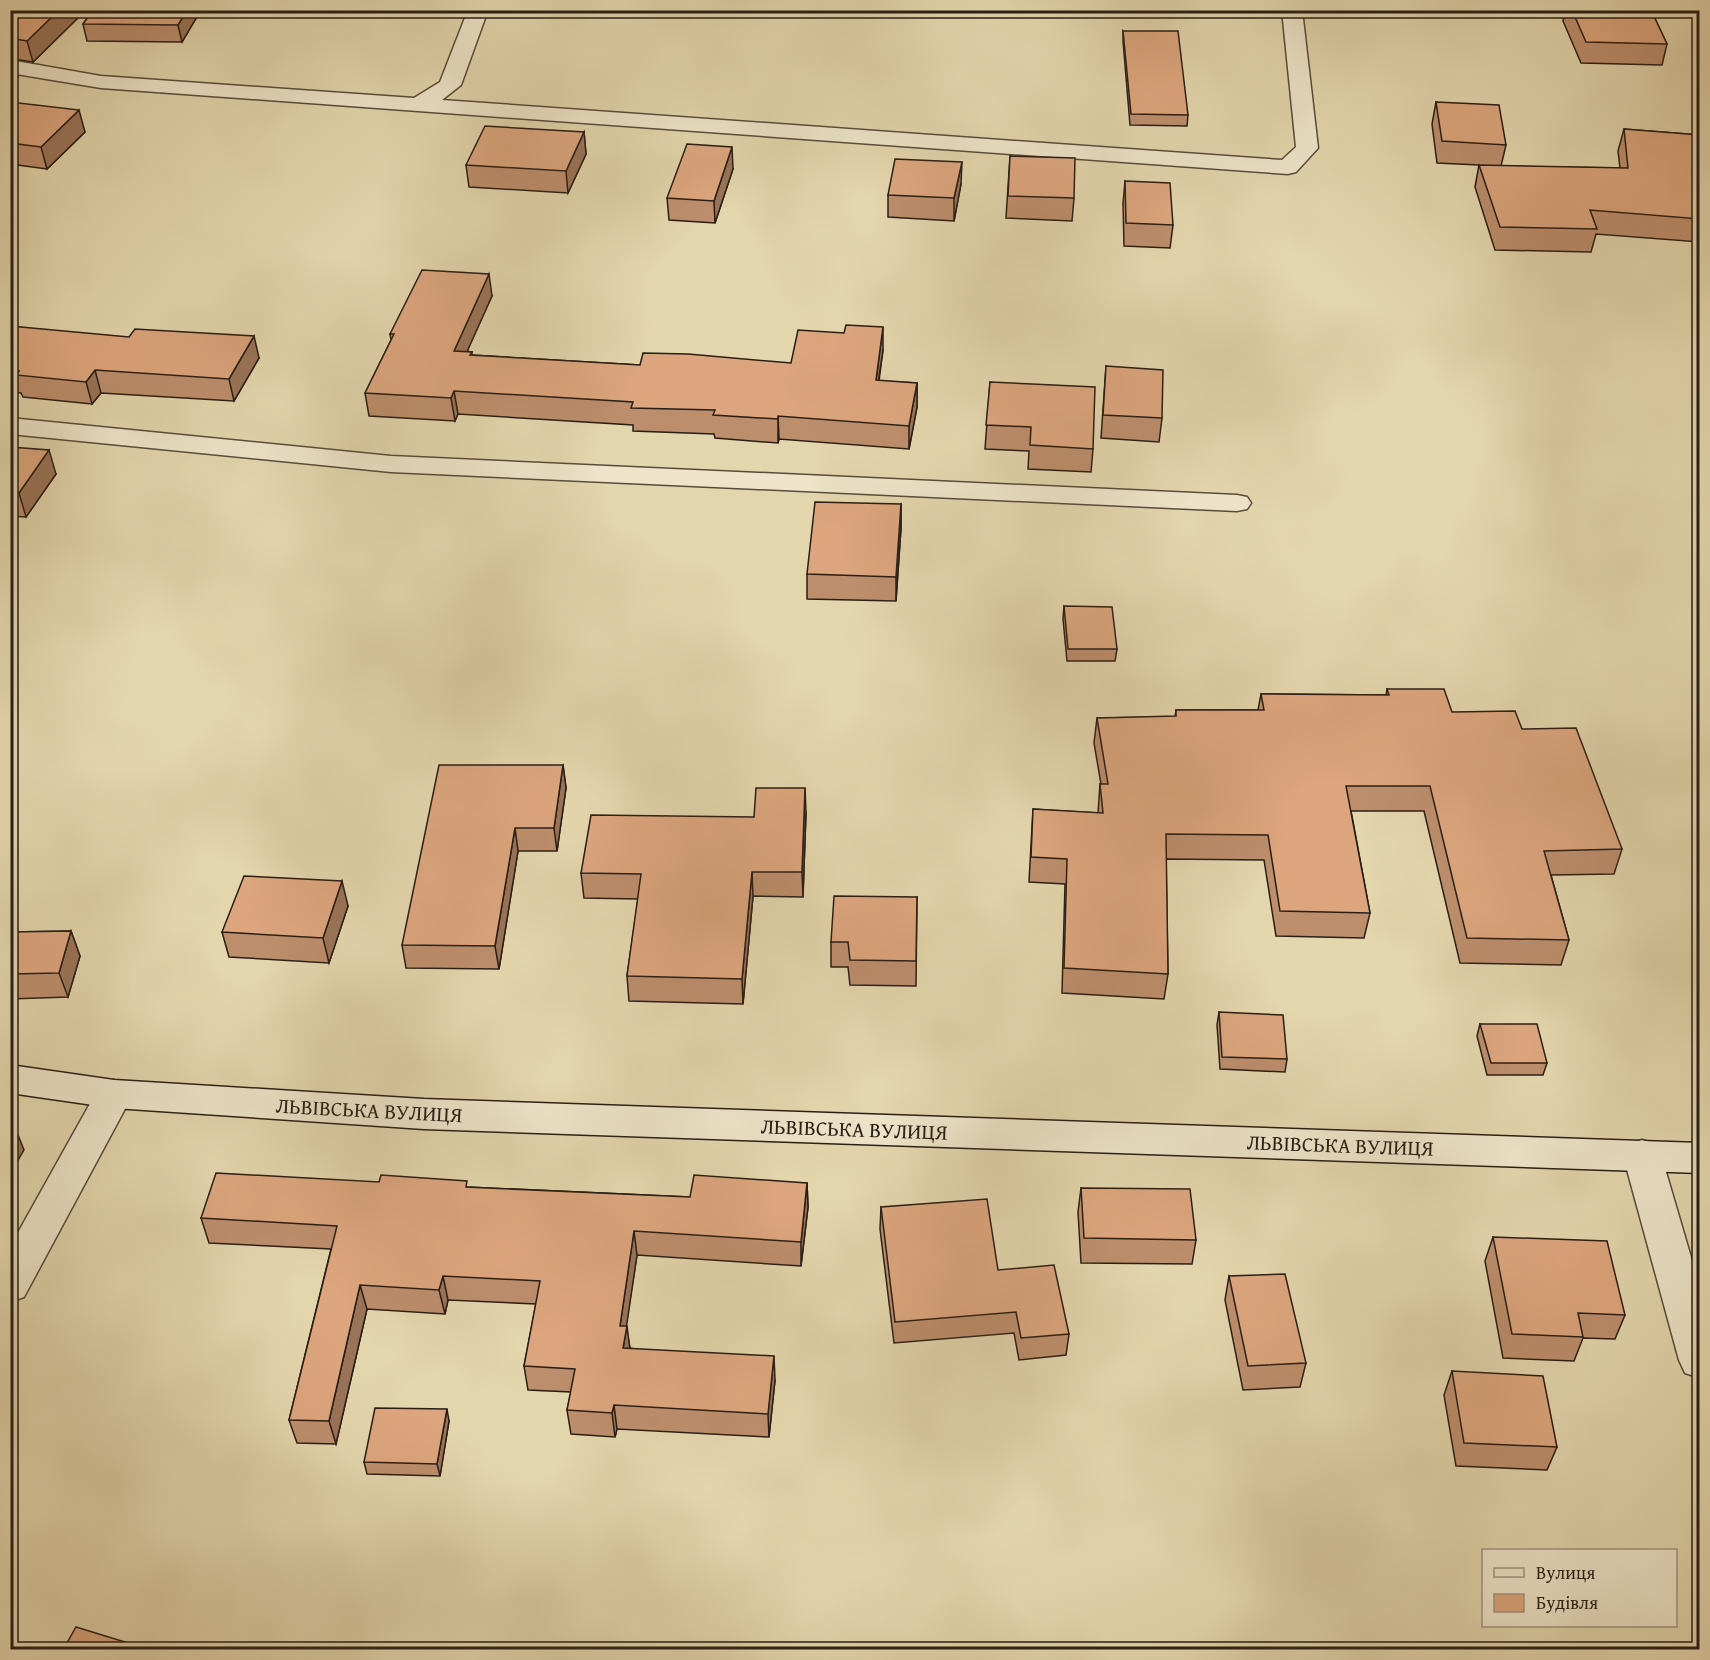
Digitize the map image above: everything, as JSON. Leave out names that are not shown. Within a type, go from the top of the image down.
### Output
[{"type":"street","points":[[418,105],[450,85],[478,10]]},
{"type":"street","points":[[10,66],[101,82],[1288,168],[1307,148],[1292,10]]},
{"type":"street","points":[[10,426],[391,464],[1237,503]]},
{"type":"street","name":"ЛЬВІВСЬКА ВУЛИЦЯ","points":[[10,1079],[114,1094],[424,1114],[1700,1158]]},
{"type":"street","points":[[10,1285],[114,1094]]},
{"type":"street","points":[[1642,1155],[1700,1360]]},
{"type":"building","points":[[10,10],[59,10],[27,41],[10,38]]},
{"type":"building","points":[[93,10],[187,10],[178,25],[83,24]]},
{"type":"building","points":[[1572,10],[1651,10],[1667,44],[1586,42]]},
{"type":"building","points":[[1123,31],[1178,31],[1188,115],[1131,114]]},
{"type":"building","points":[[10,102],[79,110],[41,147],[10,143]]},
{"type":"building","points":[[1436,102],[1499,105],[1506,145],[1442,141]]},
{"type":"building","points":[[485,126],[584,132],[566,171],[466,165]]},
{"type":"building","points":[[1624,129],[1700,135],[1700,219],[1590,210],[1597,229],[1500,227],[1479,165],[1628,168]]},
{"type":"building","points":[[687,144],[732,147],[714,201],[667,198]]},
{"type":"building","points":[[1010,156],[1075,158],[1074,198],[1008,196]]},
{"type":"building","points":[[895,159],[962,162],[954,198],[888,195]]},
{"type":"building","points":[[1125,181],[1170,183],[1173,225],[1126,223]]},
{"type":"building","points":[[422,270],[489,274],[454,351],[472,352],[470,355],[640,365],[643,353],[688,354],[791,363],[798,330],[844,333],[846,325],[883,327],[876,380],[917,383],[909,426],[778,416],[778,419],[713,415],[715,410],[631,408],[633,402],[454,391],[451,398],[365,393],[394,334],[390,334]]},
{"type":"building","points":[[10,326],[129,337],[135,329],[254,336],[229,379],[95,370],[86,382],[16,375],[19,371],[10,370]]},
{"type":"building","points":[[1106,366],[1163,370],[1162,418],[1103,415]]},
{"type":"building","points":[[990,382],[1095,387],[1093,449],[1030,445],[1031,427],[986,425]]},
{"type":"building","points":[[10,447],[49,450],[19,493],[10,493]]},
{"type":"building","points":[[815,502],[901,504],[896,577],[807,574]]},
{"type":"building","points":[[1064,606],[1112,607],[1117,649],[1068,649]]},
{"type":"building","points":[[1387,689],[1444,689],[1452,712],[1515,711],[1522,729],[1576,728],[1622,849],[1544,851],[1569,940],[1467,938],[1430,786],[1346,786],[1370,913],[1280,911],[1268,835],[1166,834],[1168,974],[1064,968],[1067,859],[1031,857],[1033,809],[1103,813],[1100,784],[1108,784],[1097,718],[1176,716],[1176,710],[1264,710],[1261,694],[1389,695]]},
{"type":"building","points":[[439,765],[563,765],[554,828],[515,828],[495,946],[402,945]]},
{"type":"building","points":[[756,788],[805,788],[802,872],[752,872],[742,979],[627,976],[641,874],[581,873],[591,815],[754,817]]},
{"type":"building","points":[[244,876],[342,881],[323,938],[222,932]]},
{"type":"building","points":[[834,896],[917,897],[916,961],[850,960],[848,942],[831,942]]},
{"type":"building","points":[[71,931],[59,973],[10,974],[10,932]]},
{"type":"building","points":[[1219,1012],[1283,1015],[1287,1059],[1222,1057]]},
{"type":"building","points":[[1480,1024],[1537,1024],[1547,1063],[1491,1063]]},
{"type":"building","points":[[216,1173],[379,1182],[381,1175],[467,1181],[466,1187],[690,1197],[694,1175],[807,1183],[801,1242],[634,1231],[620,1326],[627,1326],[623,1348],[774,1356],[768,1414],[614,1405],[612,1413],[567,1410],[575,1369],[524,1366],[540,1281],[443,1276],[439,1290],[360,1285],[329,1421],[289,1420],[337,1226],[201,1218]]},
{"type":"building","points":[[1081,1188],[1190,1189],[1196,1240],[1084,1238]]},
{"type":"building","points":[[987,1199],[998,1270],[1054,1265],[1069,1334],[1021,1338],[1016,1312],[895,1322],[881,1207]]},
{"type":"building","points":[[1493,1237],[1607,1241],[1625,1315],[1578,1313],[1583,1337],[1512,1334]]},
{"type":"building","points":[[1285,1274],[1306,1363],[1248,1366],[1229,1276]]},
{"type":"building","points":[[1452,1371],[1543,1376],[1557,1447],[1464,1443]]},
{"type":"building","points":[[375,1408],[447,1409],[437,1464],[364,1462]]},
{"type":"building","points":[[76,1627],[151,1650],[63,1650]]}]
